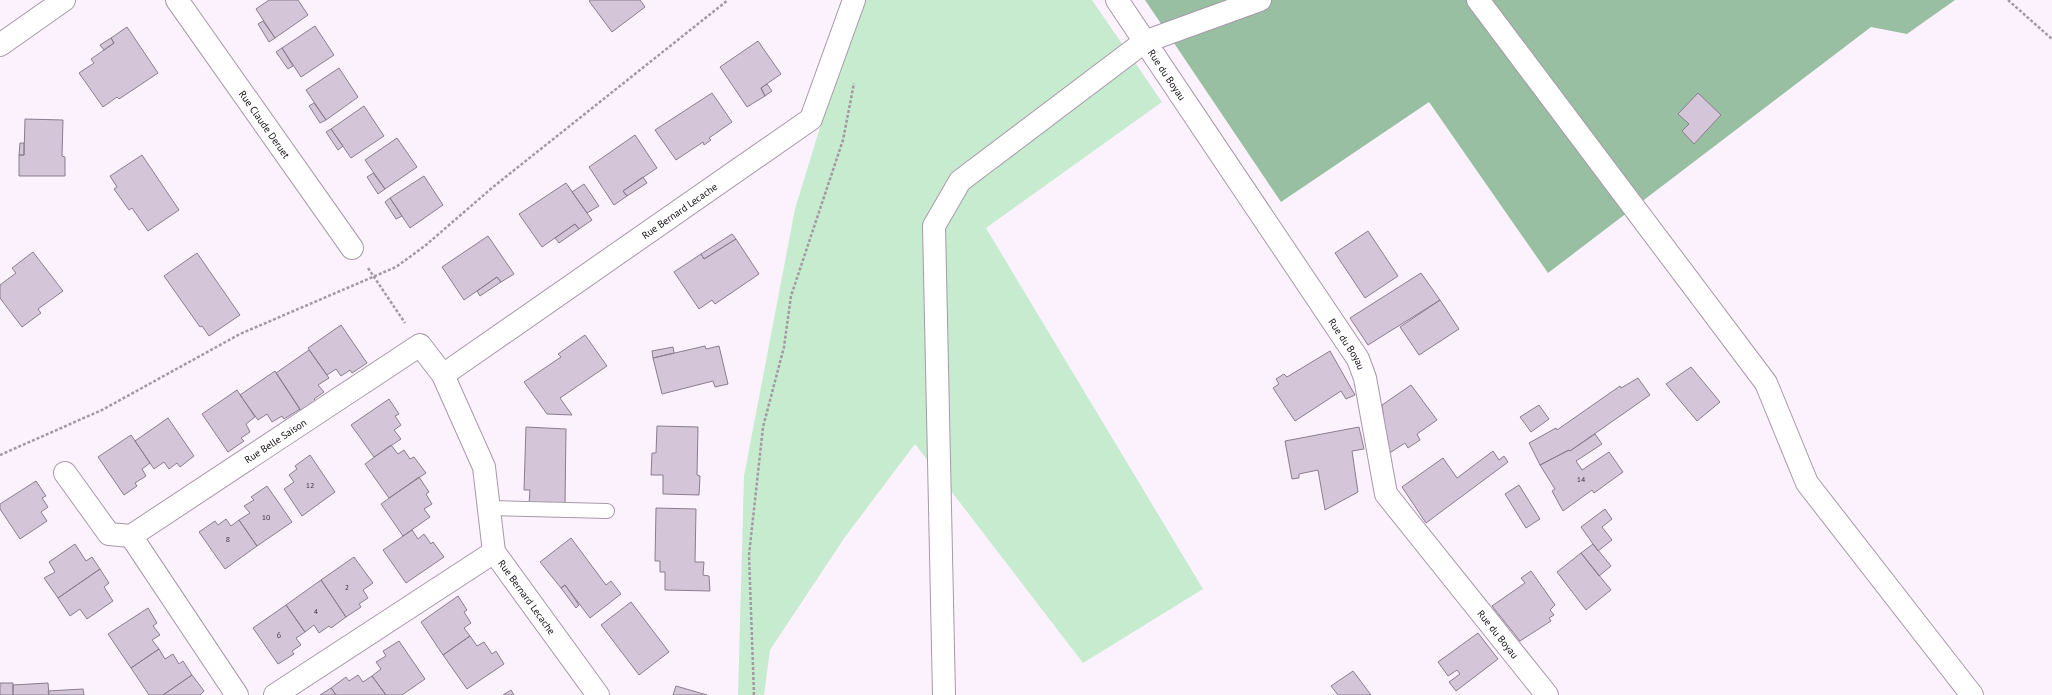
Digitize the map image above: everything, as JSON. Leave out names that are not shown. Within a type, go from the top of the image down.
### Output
[{"type":"street","points":[[0,45],[64,0]]},
{"type":"street","name":"Rue Claude Deruet","points":[[177,0],[352,248]]},
{"type":"street","name":"Rue Bernard Lecache","points":[[443,375],[811,119],[854,0]]},
{"type":"street","name":"Rue du Boyau","points":[[1117,0],[1358,359],[1365,378],[1386,494],[1547,695]]},
{"type":"street","points":[[944,695],[934,226],[960,181],[1144,42],[1260,0]]},
{"type":"street","points":[[1478,0],[1766,384],[1807,483],[1972,695]]},
{"type":"street","name":"Rue Bernard Lecache","points":[[420,345],[443,375],[484,467],[494,552],[598,695]]},
{"type":"street","name":"Rue Belle Saison","points":[[131,536],[420,345]]},
{"type":"street","points":[[65,473],[109,534],[131,536],[237,695]]},
{"type":"street","points":[[275,695],[494,552]]},
{"type":"lane","points":[[489,508],[607,511]]},
{"type":"path","points":[[2008,0],[2052,39]]},
{"type":"path","points":[[754,695],[749,555],[763,427],[784,347],[792,296],[843,140],[855,78]]},
{"type":"path","points":[[352,248],[374,276],[420,345]]},
{"type":"green space","points":[[859,0],[1092,0],[1162,102],[986,228],[1203,589],[1083,663],[915,444],[845,537],[770,650],[764,695],[738,695],[744,476],[795,209]]},
{"type":"green space","points":[[1145,0],[1955,0],[1907,34],[1871,27],[1548,273],[1429,102],[1281,202]]},
{"type":"building","points":[[269,0],[298,0],[308,15],[275,38],[256,9]]},
{"type":"building","points":[[640,0],[645,7],[612,32],[589,1]]},
{"type":"building","points":[[263,21],[275,38],[269,42],[258,24]]},
{"type":"building","points":[[315,26],[334,55],[301,77],[282,48]]},
{"type":"building","points":[[127,27],[158,73],[119,99],[117,97],[103,107],[79,73],[94,63],[91,59],[114,43],[111,38]]},
{"type":"building","points":[[111,38],[114,43],[104,50],[100,45]]},
{"type":"building","points":[[758,41],[781,74],[761,88],[765,96],[747,107],[720,67]]},
{"type":"building","points":[[282,48],[293,66],[288,69],[276,52]]},
{"type":"building","points":[[339,68],[358,97],[326,120],[306,90]]},
{"type":"building","points":[[767,84],[772,91],[765,96],[761,88]]},
{"type":"building","points":[[712,93],[732,122],[709,138],[711,140],[704,145],[703,142],[676,160],[655,130]]},
{"type":"building","points":[[1698,93],[1721,115],[1694,144],[1682,131],[1689,124],[1678,114]]},
{"type":"building","points":[[314,103],[326,120],[320,123],[309,106]]},
{"type":"building","points":[[364,106],[384,136],[351,158],[331,129]]},
{"type":"building","points":[[25,119],[63,120],[62,156],[65,157],[65,176],[19,176],[19,155],[24,155]]},
{"type":"building","points":[[331,129],[343,146],[338,150],[326,132]]},
{"type":"building","points":[[635,135],[657,168],[623,191],[627,196],[614,205],[589,167]]},
{"type":"building","points":[[397,138],[417,167],[385,189],[365,160]]},
{"type":"building","points":[[20,143],[24,143],[24,155],[19,155]]},
{"type":"building","points":[[142,155],[179,210],[148,231],[132,208],[129,210],[114,189],[117,187],[110,176]]},
{"type":"building","points":[[373,173],[385,189],[378,194],[367,177]]},
{"type":"building","points":[[424,176],[443,205],[410,228],[390,198]]},
{"type":"building","points":[[643,177],[647,183],[627,196],[623,191]]},
{"type":"building","points":[[566,183],[592,220],[579,229],[575,224],[542,247],[519,214]]},
{"type":"building","points":[[584,184],[599,206],[587,213],[572,192]]},
{"type":"building","points":[[390,198],[402,216],[396,219],[385,202]]},
{"type":"building","points":[[575,224],[579,229],[559,243],[555,238]]},
{"type":"building","points":[[1368,231],[1398,276],[1365,298],[1335,253]]},
{"type":"building","points":[[732,234],[736,239],[704,259],[701,254]]},
{"type":"building","points":[[488,236],[514,274],[501,282],[497,277],[464,300],[442,267]]},
{"type":"building","points":[[736,239],[759,274],[715,304],[712,300],[699,309],[674,272],[701,254],[704,259]]},
{"type":"building","points":[[33,252],[63,291],[38,309],[41,313],[22,327],[0,298],[0,285],[16,273],[12,268]]},
{"type":"building","points":[[197,253],[240,315],[209,336],[202,326],[200,327],[164,276]]},
{"type":"building","points":[[1421,273],[1440,300],[1368,345],[1350,318]]},
{"type":"building","points":[[497,277],[501,282],[480,296],[477,291]]},
{"type":"building","points":[[1440,300],[1459,329],[1419,355],[1400,327]]},
{"type":"building","points":[[341,325],[367,363],[352,373],[350,370],[341,376],[336,369],[327,375],[308,348]]},
{"type":"building","points":[[585,335],[607,366],[560,398],[572,415],[547,414],[524,382],[561,357],[558,354]]},
{"type":"building","points":[[705,346],[706,349],[719,346],[728,384],[715,387],[713,381],[662,394],[653,358]]},
{"type":"building","points":[[673,347],[674,353],[653,358],[652,351]]},
{"type":"building","points":[[309,350],[329,378],[318,385],[324,392],[314,399],[316,401],[301,411],[276,373]]},
{"type":"building","points":[[1330,351],[1355,395],[1346,399],[1341,391],[1295,421],[1273,388],[1279,384],[1276,379],[1284,374],[1287,377]]},
{"type":"building","points":[[1691,367],[1720,402],[1697,421],[1666,384]]},
{"type":"building","points":[[275,371],[300,409],[284,419],[282,416],[272,422],[267,414],[258,420],[240,395]]},
{"type":"building","points":[[1638,378],[1650,395],[1570,451],[1569,450],[1540,465],[1529,443],[1556,428],[1557,430],[1620,386],[1621,388]]},
{"type":"building","points":[[1411,385],[1437,420],[1417,434],[1420,440],[1408,448],[1405,443],[1388,454],[1382,405]]},
{"type":"building","points":[[237,390],[255,417],[246,424],[250,432],[241,438],[244,441],[228,452],[202,414]]},
{"type":"building","points":[[389,399],[399,414],[395,416],[401,425],[394,430],[401,439],[374,457],[351,425]]},
{"type":"building","points":[[1539,405],[1549,419],[1531,432],[1520,417]]},
{"type":"building","points":[[168,418],[194,456],[180,467],[177,463],[169,469],[164,462],[154,469],[135,441]]},
{"type":"building","points":[[657,426],[698,427],[697,475],[700,476],[699,495],[663,494],[663,475],[651,475],[652,453],[656,453]]},
{"type":"building","points":[[526,427],[566,429],[565,504],[529,503],[530,490],[524,490]]},
{"type":"building","points":[[1359,427],[1364,449],[1352,451],[1358,492],[1325,510],[1318,470],[1299,474],[1299,478],[1292,479],[1285,441]]},
{"type":"building","points":[[1595,434],[1602,444],[1576,461],[1582,470],[1609,452],[1623,472],[1594,493],[1592,490],[1563,511],[1552,491],[1555,489],[1540,465],[1569,450],[1570,451]]},
{"type":"building","points":[[131,435],[150,463],[142,469],[146,476],[135,483],[137,486],[124,495],[98,457]]},
{"type":"building","points":[[391,445],[398,454],[404,450],[410,459],[414,457],[426,473],[389,498],[365,464]]},
{"type":"building","points":[[1493,451],[1499,460],[1504,456],[1508,462],[1426,523],[1402,487],[1443,458],[1457,478]]},
{"type":"building","points":[[310,455],[335,492],[302,516],[284,489],[294,482],[289,475],[297,469],[295,466]]},
{"type":"building","points":[[419,477],[429,492],[426,494],[432,504],[424,509],[430,517],[403,536],[381,504]]},
{"type":"building","points":[[36,481],[46,496],[42,498],[48,507],[41,512],[47,521],[20,539],[0,509],[0,504]]},
{"type":"building","points":[[1519,485],[1540,519],[1526,528],[1505,494]]},
{"type":"building","points":[[267,486],[292,522],[257,546],[239,520],[250,513],[244,506],[254,500],[251,497]]},
{"type":"building","points":[[656,508],[696,509],[695,562],[704,562],[703,575],[709,576],[710,591],[665,590],[665,572],[660,572],[660,561],[655,561]]},
{"type":"building","points":[[1605,509],[1612,519],[1602,527],[1612,540],[1598,551],[1581,527]]},
{"type":"building","points":[[226,519],[231,526],[239,520],[257,546],[225,569],[199,532],[215,521],[218,525]]},
{"type":"building","points":[[412,530],[418,539],[424,534],[431,544],[433,542],[444,557],[406,583],[383,550]]},
{"type":"building","points":[[571,538],[606,585],[611,581],[621,594],[590,618],[565,585],[561,588],[540,562]]},
{"type":"building","points":[[75,544],[86,561],[92,557],[100,569],[58,598],[44,578],[55,572],[49,562]]},
{"type":"building","points":[[1593,544],[1611,566],[1599,576],[1581,553]]},
{"type":"building","points":[[1581,553],[1611,590],[1586,610],[1557,572]]},
{"type":"building","points":[[354,557],[373,583],[363,590],[368,598],[359,604],[361,607],[346,617],[321,580]]},
{"type":"building","points":[[100,569],[109,583],[104,587],[113,601],[87,619],[80,609],[70,616],[58,598]]},
{"type":"building","points":[[1531,571],[1555,605],[1550,610],[1554,615],[1549,618],[1551,621],[1520,641],[1492,606],[1525,583],[1521,578]]},
{"type":"building","points":[[321,580],[346,617],[331,628],[329,626],[319,633],[314,625],[305,632],[286,605]]},
{"type":"building","points":[[565,585],[579,605],[576,608],[561,588]]},
{"type":"building","points":[[458,596],[467,610],[464,612],[471,623],[464,628],[470,636],[443,655],[421,622]]},
{"type":"building","points":[[631,602],[669,652],[639,675],[601,625]]},
{"type":"building","points":[[286,605],[305,632],[296,638],[301,645],[292,651],[294,654],[278,664],[253,628]]},
{"type":"building","points":[[148,608],[157,623],[153,626],[160,635],[152,640],[159,649],[131,668],[108,634]]},
{"type":"building","points":[[1478,633],[1498,659],[1456,691],[1449,682],[1460,674],[1457,670],[1448,676],[1438,662]]},
{"type":"building","points":[[470,636],[477,646],[484,642],[492,654],[496,651],[504,664],[467,689],[443,655]]},
{"type":"building","points":[[399,641],[425,679],[402,695],[386,695],[372,676],[381,669],[376,662],[386,656],[383,651]]},
{"type":"building","points":[[159,649],[165,659],[173,654],[179,664],[183,661],[192,675],[163,695],[149,695],[131,668]]},
{"type":"building","points":[[1353,671],[1371,695],[1338,695],[1331,686]]},
{"type":"building","points":[[192,675],[204,691],[200,695],[163,695]]},
{"type":"building","points":[[358,675],[363,682],[372,676],[386,695],[336,695],[331,688],[346,677],[349,681]]},
{"type":"building","points":[[0,683],[13,683],[13,695],[0,695]]},
{"type":"building","points":[[48,683],[49,695],[13,695],[13,685]]},
{"type":"building","points":[[676,686],[707,695],[673,695]]},
{"type":"building","points":[[331,688],[336,695],[320,695]]},
{"type":"building","points":[[83,689],[84,695],[49,695],[48,691]]},
{"type":"building","points":[[511,690],[514,695],[503,695]]}]
